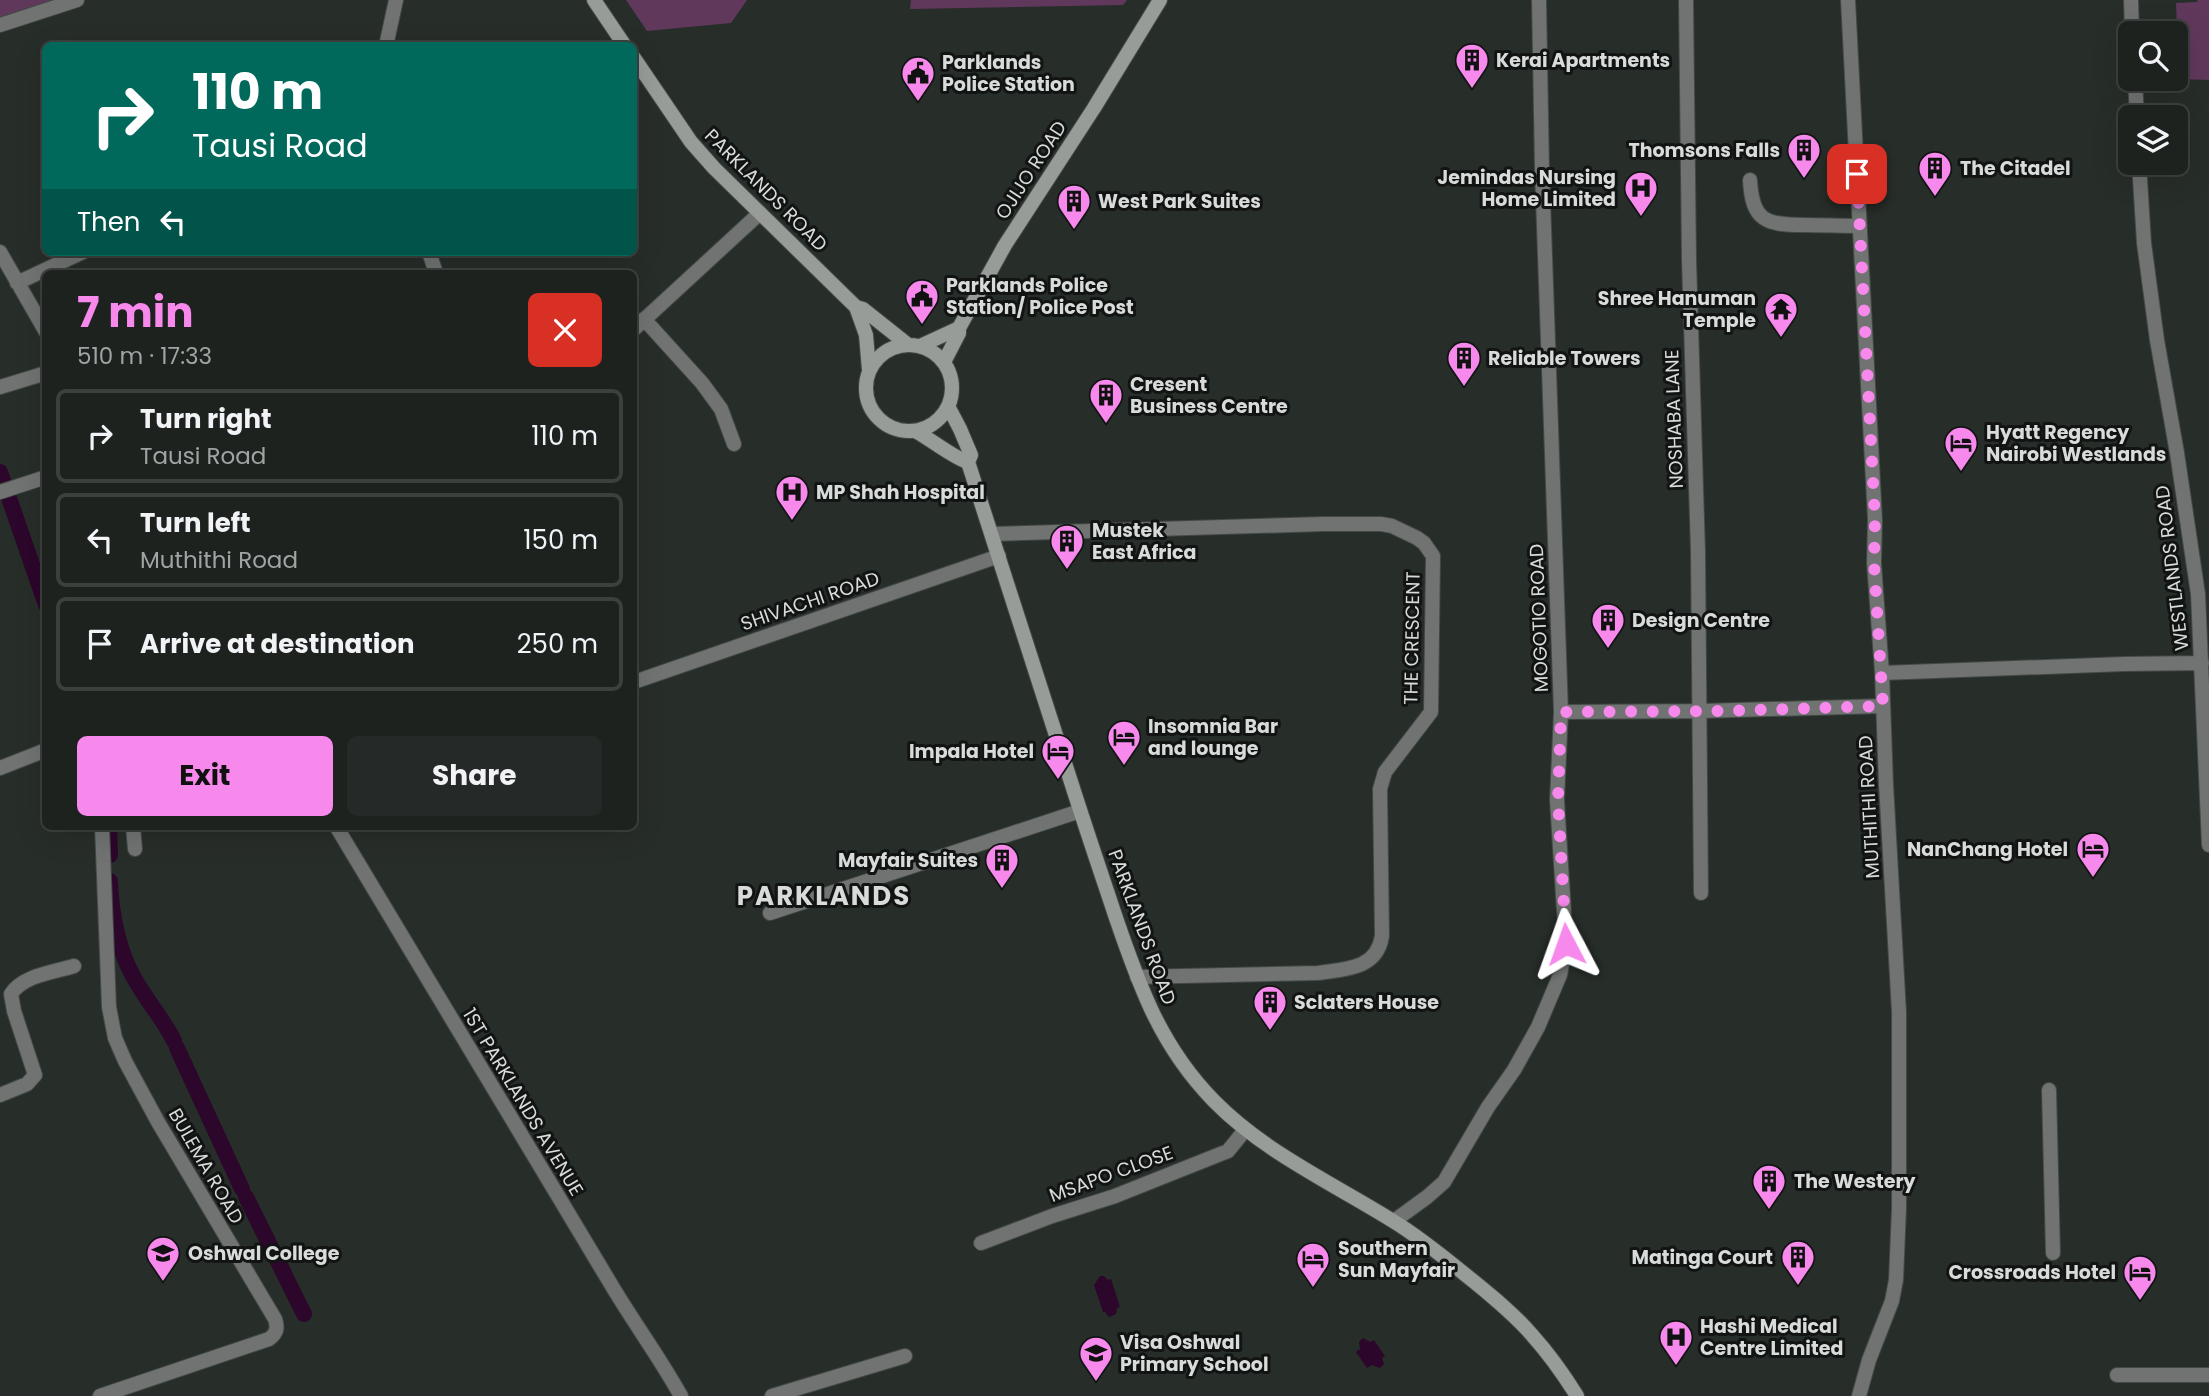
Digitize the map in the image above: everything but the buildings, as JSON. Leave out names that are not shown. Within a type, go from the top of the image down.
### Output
[{"type":"main road","points":[[594,0],[622,42]]},
{"type":"main road","name":"OJIJO ROAD","points":[[944,362],[959,328],[1005,245],[1160,0]]},
{"type":"main road","name":"PARKLANDS ROAD","points":[[637,62],[691,142],[856,307],[866,335],[869,370]]},
{"type":"main road","name":"PARKLANDS ROAD","points":[[856,307],[863,309],[913,345]]},
{"type":"main road","points":[[913,345],[933,352],[944,362],[951,376],[953,392],[949,408],[941,419],[917,432],[903,432],[890,428],[879,420],[871,409],[866,396],[869,370],[878,357],[891,348],[913,345],[959,328]]},
{"type":"main road","name":"PARKLANDS ROAD","points":[[949,408],[971,455],[968,462],[1080,811],[1137,977],[1157,1024],[1180,1062],[1216,1104],[1245,1130],[1394,1221],[1432,1247],[1496,1300],[1530,1332],[1577,1396]]},
{"type":"main road","points":[[917,432],[960,461],[968,462]]},
{"type":"street","points":[[0,25],[77,0]]},
{"type":"street","points":[[387,42],[396,0]]},
{"type":"street","name":"MOGOTIO ROAD","points":[[1394,1221],[1427,1198],[1444,1182],[1538,1027],[1560,975],[1566,944],[1558,800],[1561,712],[1542,170],[1539,0]]},
{"type":"street","name":"NOSHABA LANE","points":[[1686,0],[1689,260],[1701,711],[1701,893]]},
{"type":"street","name":"MUTHITHI ROAD","points":[[1848,0],[1875,520],[1874,563],[1899,1012],[1896,1280],[1892,1301],[1868,1360],[1859,1396]]},
{"type":"street","points":[[2130,0],[2131,21]]},
{"type":"street","name":"WESTLANDS ROAD","points":[[2140,175],[2144,243],[2164,389],[2177,453],[2198,594],[2209,845]]},
{"type":"street","points":[[1750,180],[1756,209],[1768,222],[1781,225],[1860,226]]},
{"type":"street","points":[[734,444],[721,409],[702,383],[639,324],[760,213]]},
{"type":"street","points":[[0,253],[42,325]]},
{"type":"street","points":[[45,270],[74,256]]},
{"type":"street","points":[[17,283],[42,271]]},
{"type":"street","points":[[0,387],[42,374]]},
{"type":"street","points":[[0,492],[42,478]]},
{"type":"street","name":"THE CRESCENT","points":[[992,534],[1381,524],[1417,538],[1433,556],[1431,712],[1385,772],[1380,789],[1382,936],[1378,952],[1364,963],[1318,973],[1137,977]]},
{"type":"street","name":"SHIVACHI ROAD","points":[[637,681],[999,556]]},
{"type":"street","points":[[1882,673],[2202,663]]},
{"type":"street","points":[[1561,712],[1883,706]]},
{"type":"street","points":[[0,768],[42,752]]},
{"type":"street","points":[[770,913],[1080,811]]},
{"type":"street","name":"BULEMA ROAD","points":[[100,1396],[269,1339],[277,1330],[275,1319],[158,1122],[115,1038],[109,1007],[102,830]]},
{"type":"street","points":[[133,830],[135,849]]},
{"type":"street","name":"1ST PARKLANDS AVENUE","points":[[338,830],[605,1275],[681,1396]]},
{"type":"street","points":[[0,1095],[27,1084],[35,1075],[10,999],[14,989],[29,980],[74,967]]},
{"type":"street","points":[[2049,1090],[2053,1253]]},
{"type":"street","name":"MSAPO CLOSE","points":[[981,1243],[1115,1196],[1228,1150],[1245,1130]]},
{"type":"street","points":[[772,1396],[905,1356]]},
{"type":"street","points":[[2117,1375],[2209,1375]]},
{"type":"shaded area","points":[[0,0],[55,0],[0,17]]},
{"type":"shaded area","points":[[626,0],[747,0],[731,23],[647,31]]},
{"type":"shaded area","points":[[911,0],[1127,0],[1123,5],[910,9]]},
{"type":"shaded area","points":[[2209,0],[2209,80],[2188,79],[2188,21],[2177,21],[2176,3]]},
{"type":"shaded area","points":[[1100,1276],[1111,1279],[1120,1307],[1117,1308],[1116,1314],[1109,1317],[1103,1312],[1094,1285]]},
{"type":"shaded area","points":[[1363,1338],[1370,1342],[1374,1340],[1385,1356],[1382,1358],[1384,1364],[1380,1368],[1372,1365],[1367,1368],[1356,1352],[1360,1349],[1359,1342]]},
{"type":"waterway","points":[[0,472],[42,593]]},
{"type":"waterway","points":[[109,830],[110,855]]},
{"type":"waterway","points":[[110,881],[114,918],[123,954],[138,984],[174,1041]]},
{"type":"waterway","points":[[177,1048],[242,1189]]},
{"type":"waterway","points":[[246,1197],[304,1314]]},
{"type":"place","name":"Kerai Apartments","points":[[1472,90]]},
{"type":"place","name":"Parklands Police Station","points":[[918,103]]},
{"type":"place","name":"Thomsons Falls","points":[[1804,180]]},
{"type":"place","name":"The Citadel","points":[[1935,198]]},
{"type":"place","name":"Jemindas Nursing Home Limited","points":[[1641,218]]},
{"type":"place","name":"West Park Suites","points":[[1074,231]]},
{"type":"place","name":"Parklands Police Station/ Police Post","points":[[922,326]]},
{"type":"place","name":"Shree Hanuman Temple","points":[[1781,339]]},
{"type":"place","name":"Reliable Towers","points":[[1464,388]]},
{"type":"place","name":"Cresent Business Centre","points":[[1106,425]]},
{"type":"place","name":"Hyatt Regency Nairobi Westlands","points":[[1961,473]]},
{"type":"place","name":"MP Shah Hospital","points":[[792,522]]},
{"type":"place","name":"Mustek East Africa","points":[[1067,571]]},
{"type":"place","name":"Design Centre","points":[[1608,650]]},
{"type":"place","name":"Insomnia Bar and lounge","points":[[1124,767]]},
{"type":"place","name":"Impala Hotel","points":[[1058,781]]},
{"type":"place","name":"NanChang Hotel","points":[[2093,879]]},
{"type":"place","name":"Mayfair Suites","points":[[1002,890]]},
{"type":"place","name":"Sclaters House","points":[[1270,1032]]},
{"type":"place","name":"The Westery","points":[[1769,1211]]},
{"type":"place","name":"Oshwal College","points":[[163,1283]]},
{"type":"place","name":"Matinga Court","points":[[1798,1287]]},
{"type":"place","name":"Southern Sun Mayfair","points":[[1313,1289]]},
{"type":"place","name":"Crossroads Hotel","points":[[2140,1302]]},
{"type":"place","name":"Hashi Medical Centre Limited","points":[[1676,1367]]},
{"type":"place","name":"Visa Oshwal Primary School","points":[[1096,1383]]},
{"type":"district","name":"PARKLANDS","points":[[824,896]]},
{"type":"route","points":[[1566,944],[1558,800],[1561,712],[1883,706],[1857,174]]}]
